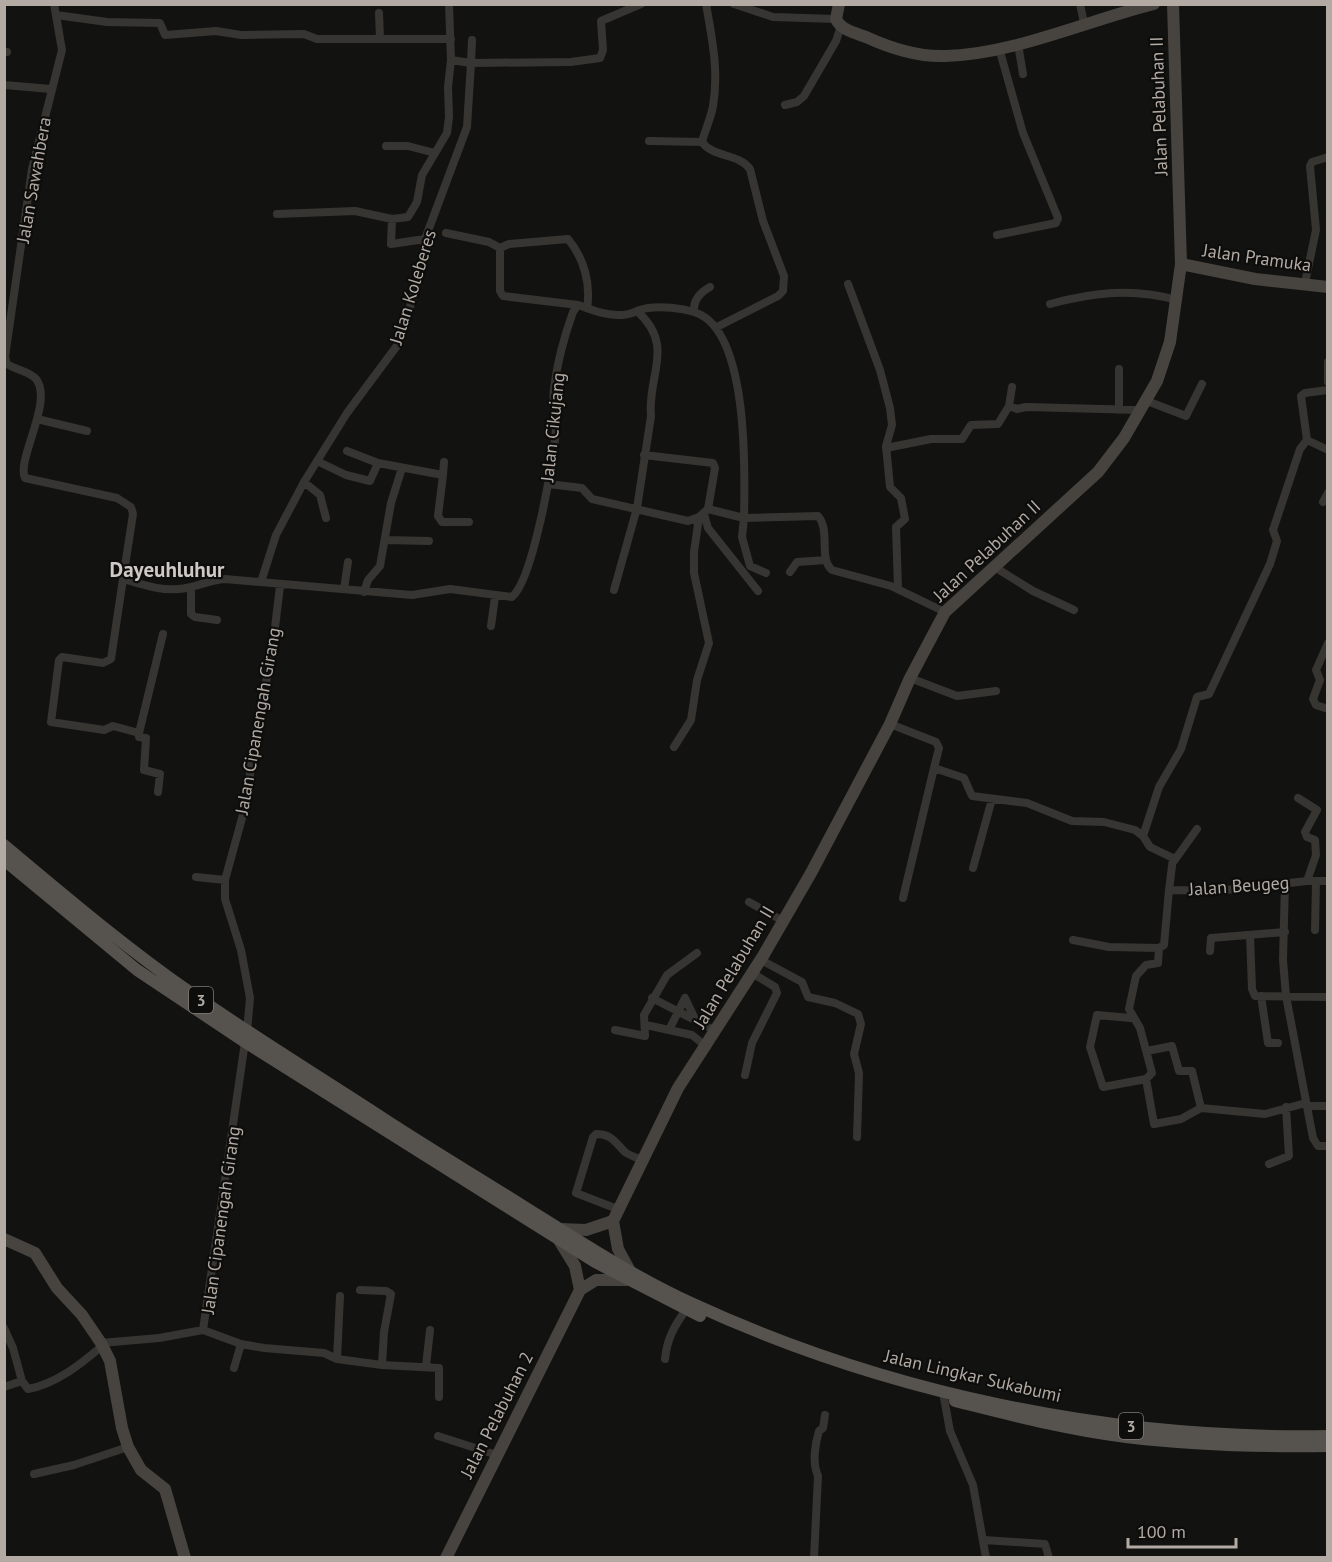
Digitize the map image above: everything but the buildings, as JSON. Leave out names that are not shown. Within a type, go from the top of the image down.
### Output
[{"type":"main road","points":[[840,4],[838,22],[878,43],[927,56],[951,56],[1018,44],[1154,4]]},
{"type":"main road","name":"Jalan Pelabuhan II","points":[[613,1221],[678,1088],[707,1047],[811,872],[890,724],[910,678],[945,612],[1098,472],[1144,406],[1164,362],[1177,300],[1181,264],[1173,4]]},
{"type":"main road","name":"Jalan Pramuka","points":[[1181,264],[1255,279],[1328,287]]},
{"type":"main road","name":"3","points":[[4,845],[145,960],[246,1036]]},
{"type":"main road","name":"3","points":[[4,860],[137,970],[246,1036],[629,1278]]},
{"type":"main road","points":[[613,1221],[618,1249],[629,1278],[596,1280],[580,1290],[575,1266],[559,1233],[586,1230],[613,1221]]},
{"type":"main road","points":[[4,1239],[35,1253],[57,1288],[82,1315],[101,1344],[110,1362],[128,1448],[141,1470],[165,1489],[185,1557]]},
{"type":"main road","name":"Jalan Lingkar Sukabumi","points":[[629,1278],[686,1310],[791,1352],[1014,1416],[1125,1437],[1173,1442],[1328,1446]]},
{"type":"main road","name":"Jalan Lingkar Sukabumi","points":[[629,1278],[769,1336],[875,1375]]},
{"type":"main road","name":"Jalan Pelabuhan 2","points":[[446,1557],[580,1290]]},
{"type":"main road","name":"Jalan Lingkar Sukabumi","points":[[940,1394],[1125,1425],[1185,1431],[1328,1436]]},
{"type":"street","name":"Jalan Sawahbera","points":[[4,375],[7,364],[5,350],[29,181],[62,50],[54,4]]},
{"type":"street","points":[[277,214],[355,211],[392,219],[409,216],[417,202],[422,176],[449,122],[447,87],[452,60],[450,4]]},
{"type":"street","points":[[452,60],[471,63],[571,62],[600,58],[603,50],[601,21],[624,7],[641,4]]},
{"type":"street","points":[[702,141],[713,108],[716,87],[706,4]]},
{"type":"street","points":[[734,4],[773,17],[838,22],[836,41],[804,96],[797,102],[785,105]]},
{"type":"street","points":[[1080,4],[1084,23]]},
{"type":"street","points":[[379,13],[380,38]]},
{"type":"street","points":[[56,15],[106,22],[160,23],[165,35],[216,31],[241,35],[304,34],[317,39],[451,39]]},
{"type":"street","name":"Jalan Koleberes","points":[[261,582],[279,528],[304,482],[347,412],[399,343],[420,274],[425,239],[467,127],[472,40]]},
{"type":"street","points":[[1018,44],[1023,74]]},
{"type":"street","points":[[997,235],[1058,221],[1023,133],[999,48]]},
{"type":"street","points":[[4,85],[51,89]]},
{"type":"street","points":[[649,141],[702,141],[711,149],[745,162],[750,170],[763,221],[780,265],[783,291],[719,331]]},
{"type":"street","points":[[386,146],[408,146],[435,153]]},
{"type":"street","points":[[1305,283],[1316,230],[1310,166],[1312,162],[1328,157]]},
{"type":"street","points":[[392,219],[390,240],[392,244],[425,239]]},
{"type":"street","points":[[446,233],[489,242],[500,248]]},
{"type":"street","points":[[500,248],[509,244],[568,239],[587,278],[590,294],[587,308]]},
{"type":"street","points":[[500,248],[501,294],[578,305],[602,314],[622,315],[657,308],[694,312],[707,318],[719,331],[743,410],[744,518],[742,537],[750,566],[766,573]]},
{"type":"street","points":[[848,284],[880,370],[890,408],[892,425],[886,448],[890,486],[901,499],[905,519],[896,527],[897,589]]},
{"type":"street","points":[[694,312],[696,301],[702,291],[710,287]]},
{"type":"street","points":[[1050,304],[1112,291],[1140,292],[1177,300]]},
{"type":"street","name":"Jalan Cikujang","points":[[495,597],[512,597],[520,589],[529,563],[548,484],[556,427],[554,390],[572,316],[578,305]]},
{"type":"street","points":[[614,591],[637,508],[651,416],[650,405],[658,370],[653,329],[637,311]]},
{"type":"street","points":[[1328,362],[1328,382]]},
{"type":"street","points":[[7,364],[38,381],[40,389],[38,419],[23,469],[25,478],[117,498],[131,507],[133,514],[111,659],[103,663],[62,657],[51,722],[104,730],[113,726],[139,733]]},
{"type":"street","points":[[1119,369],[1119,410]]},
{"type":"street","points":[[1009,405],[1017,409],[1026,407],[1119,410],[1144,406],[1186,417],[1202,384]]},
{"type":"street","points":[[886,448],[931,439],[962,439],[971,424],[998,424],[1009,405],[1012,387]]},
{"type":"street","points":[[1143,836],[1159,787],[1181,748],[1197,697],[1209,694],[1270,564],[1277,541],[1273,531],[1300,449],[1307,440],[1302,394],[1328,390]]},
{"type":"street","points":[[38,419],[87,431]]},
{"type":"street","points":[[1307,440],[1328,450]]},
{"type":"street","points":[[347,451],[378,463],[443,475]]},
{"type":"street","points":[[644,455],[712,464],[715,468],[694,573],[709,643],[697,680],[690,720],[674,747]]},
{"type":"street","points":[[317,461],[346,475],[370,481],[378,463]]},
{"type":"street","points":[[444,462],[438,516],[442,522],[469,522]]},
{"type":"street","points":[[364,592],[368,580],[378,571],[391,503],[402,468]]},
{"type":"street","points":[[304,482],[320,495],[326,518]]},
{"type":"street","points":[[548,484],[582,488],[592,498],[688,521],[704,514],[744,518],[818,516],[825,529],[828,567],[897,589],[945,612]]},
{"type":"street","points":[[704,514],[708,528],[758,591]]},
{"type":"street","points":[[385,540],[429,541]]},
{"type":"street","points":[[790,572],[798,562],[826,560]]},
{"type":"street","points":[[345,589],[348,562]]},
{"type":"street","points":[[993,566],[1033,591],[1074,610]]},
{"type":"street","points":[[123,579],[169,590],[191,587],[212,580],[412,595],[450,589],[495,597],[491,626]]},
{"type":"street","name":"Jalan Cipanengah Girang","points":[[101,1344],[159,1338],[203,1329],[250,998],[242,950],[225,899],[225,880],[250,789],[250,761],[272,652],[280,586]]},
{"type":"street","points":[[191,587],[191,614],[195,617],[217,620]]},
{"type":"street","points":[[158,792],[160,774],[144,770],[146,738],[139,737],[139,733],[164,634]]},
{"type":"street","points":[[1328,643],[1316,670],[1320,680],[1313,699],[1316,705],[1328,709]]},
{"type":"street","points":[[910,678],[957,696],[996,691]]},
{"type":"street","points":[[890,724],[936,742],[939,748],[903,897]]},
{"type":"street","name":"Jalan Beugeg","points":[[934,768],[964,778],[972,796],[1027,803],[1072,821],[1112,823],[1135,830],[1143,836],[1150,847],[1168,854],[1174,861],[1168,890],[1216,891],[1285,883],[1328,881]]},
{"type":"street","points":[[1298,798],[1317,810],[1305,832],[1307,837],[1315,840],[1317,850],[1312,881],[1315,930]]},
{"type":"street","points":[[973,868],[992,799]]},
{"type":"street","points":[[1174,861],[1197,830]]},
{"type":"street","points":[[196,877],[225,880]]},
{"type":"street","points":[[1285,883],[1283,960],[1286,996],[1314,1142],[1318,1146],[1328,1146]]},
{"type":"street","points":[[1073,940],[1109,947],[1159,948],[1164,945],[1168,890]]},
{"type":"street","points":[[749,902],[783,921]]},
{"type":"street","points":[[1210,951],[1211,938],[1285,932]]},
{"type":"street","points":[[1250,935],[1252,992],[1255,996],[1328,997]]},
{"type":"street","points":[[1131,1018],[1098,1014],[1090,1051],[1103,1087],[1146,1079],[1152,1073],[1140,1028],[1131,1018],[1129,1005],[1136,976],[1146,965],[1158,964],[1159,948]]},
{"type":"street","points":[[615,1030],[643,1037],[646,1025],[644,1015],[652,998],[672,970],[697,953]]},
{"type":"street","points":[[760,960],[802,982],[808,997],[843,1006],[860,1017],[854,1054],[859,1073],[857,1137]]},
{"type":"street","points":[[745,1075],[752,1043],[777,993],[774,987],[752,973]]},
{"type":"street","points":[[1261,996],[1268,1043],[1278,1043]]},
{"type":"street","points":[[670,1028],[686,997],[694,1017]]},
{"type":"street","points":[[652,998],[694,1017],[716,1031]]},
{"type":"street","points":[[646,1025],[670,1028],[692,1035],[707,1047]]},
{"type":"street","points":[[1146,1051],[1172,1046],[1179,1071],[1192,1071],[1200,1108]]},
{"type":"street","points":[[1146,1079],[1154,1123],[1181,1119],[1200,1108],[1260,1114],[1306,1104],[1328,1106]]},
{"type":"street","points":[[1269,1164],[1289,1156],[1286,1107]]},
{"type":"street","points":[[620,1210],[576,1193],[593,1137],[596,1134],[604,1135],[620,1143],[624,1151],[644,1161]]},
{"type":"street","points":[[360,1290],[386,1291],[391,1294],[384,1332],[382,1365]]},
{"type":"street","points":[[336,1359],[340,1296]]},
{"type":"street","points":[[665,1359],[666,1344],[672,1329],[686,1310]]},
{"type":"street","points":[[4,1328],[14,1348],[22,1381],[28,1389],[48,1383],[76,1367],[101,1344]]},
{"type":"street","points":[[203,1329],[241,1344],[324,1353],[336,1359],[382,1365],[439,1368],[439,1397]]},
{"type":"street","points":[[426,1366],[430,1330]]},
{"type":"street","points":[[234,1368],[241,1344]]},
{"type":"street","points":[[4,1387],[22,1381]]},
{"type":"street","points":[[940,1394],[950,1431],[973,1485],[986,1557]]},
{"type":"street","points":[[814,1557],[818,1476],[815,1468],[816,1442],[819,1431],[824,1428],[825,1415]]},
{"type":"street","points":[[438,1436],[497,1455]]},
{"type":"street","points":[[34,1474],[74,1465],[128,1448]]},
{"type":"street","points":[[984,1540],[1045,1544],[1050,1557],[1057,1557]]},
{"type":"district","name":"Dayeuhluhur","points":[[167,570]]}]
